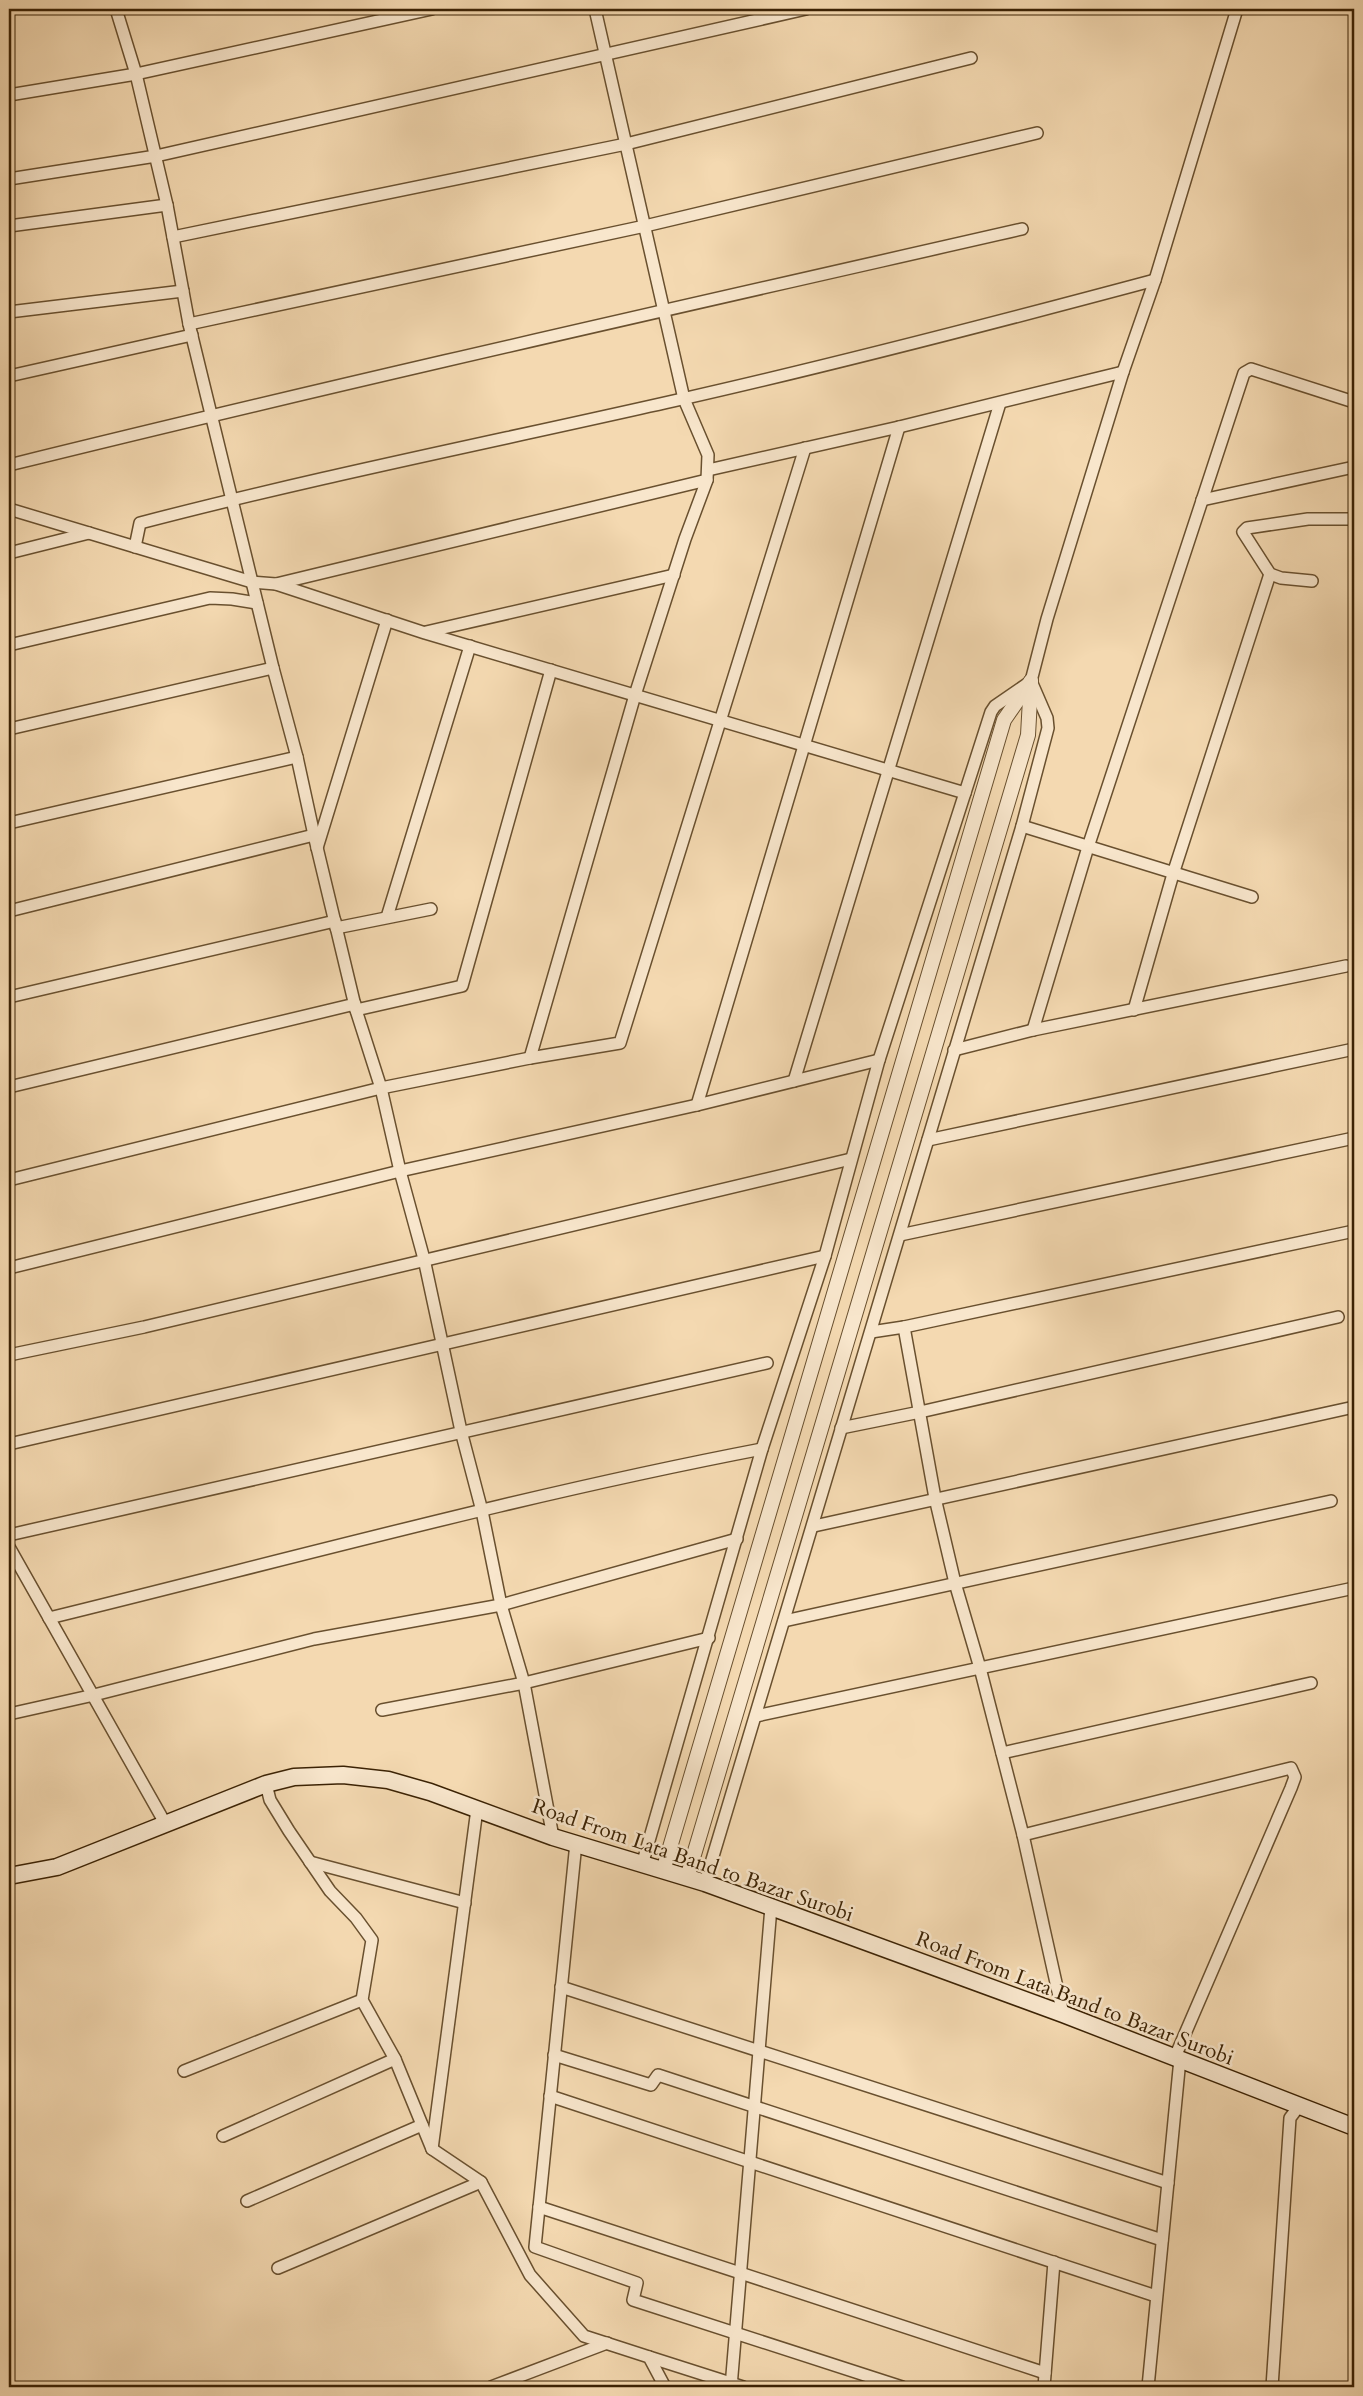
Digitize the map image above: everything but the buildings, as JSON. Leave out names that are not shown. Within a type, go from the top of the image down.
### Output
[{"type":"main road","name":"Road From Lata Band to Bazar Surobi","points":[[9,1876],[57,1867],[266,1784],[294,1777],[343,1775],[388,1780],[477,1808],[553,1837],[663,1870],[771,1907],[1063,2014],[1354,2127]]},
{"type":"street","points":[[116,9],[136,74],[156,156],[190,330],[273,668],[297,757],[317,849],[356,1007],[381,1088],[400,1172],[424,1259],[461,1431],[482,1511],[501,1604],[524,1683],[553,1837]]},
{"type":"street","points":[[9,95],[136,74],[432,9]]},
{"type":"street","points":[[530,1058],[635,695],[707,475],[708,455],[684,399],[594,9]]},
{"type":"street","points":[[9,179],[156,156],[806,9]]},
{"type":"street","points":[[687,1878],[1028,735],[1030,681],[1062,565],[1123,372],[1155,280],[1237,9]]},
{"type":"street","points":[[173,237],[626,144],[970,58]]},
{"type":"street","points":[[9,376],[190,330],[644,226],[1036,133]]},
{"type":"street","points":[[9,226],[167,206]]},
{"type":"street","points":[[9,466],[212,415],[664,309],[1022,228]]},
{"type":"street","points":[[135,547],[140,523],[232,499],[684,399],[964,332],[1155,280]]},
{"type":"street","points":[[9,312],[183,291]]},
{"type":"street","points":[[1033,1030],[1088,848],[1244,372],[1251,369],[1354,402]]},
{"type":"street","points":[[276,584],[707,475],[805,448],[1000,403],[1123,372]]},
{"type":"street","points":[[794,1080],[1000,403]]},
{"type":"street","points":[[697,1105],[899,427]]},
{"type":"street","points":[[9,1180],[381,1088],[530,1058],[620,1043],[697,801],[719,721],[805,448]]},
{"type":"street","points":[[1202,500],[1354,466]]},
{"type":"street","points":[[9,509],[252,582],[276,584],[425,633],[965,793]]},
{"type":"street","points":[[1312,580],[1281,578],[1270,574],[1243,532],[1247,528],[1308,519],[1354,519]]},
{"type":"street","points":[[9,554],[89,533]]},
{"type":"street","points":[[1134,1010],[1173,874],[1270,574]]},
{"type":"street","points":[[425,633],[674,575]]},
{"type":"street","points":[[9,645],[210,598],[257,603]]},
{"type":"street","points":[[317,849],[386,620]]},
{"type":"street","points":[[387,917],[470,646]]},
{"type":"street","points":[[9,729],[273,668]]},
{"type":"street","points":[[9,1087],[356,1007],[462,986],[551,670]]},
{"type":"street","points":[[642,1865],[762,1449],[789,1360],[825,1256],[850,1159],[879,1060],[991,712],[995,706],[1030,681]]},
{"type":"street","points":[[705,1884],[814,1526],[841,1428],[872,1332],[954,1050],[1022,826],[1048,728],[1047,718],[1030,681]]},
{"type":"street","points":[[663,1870],[1004,720],[1030,681]]},
{"type":"street","points":[[9,822],[297,757]]},
{"type":"street","points":[[1022,826],[1088,848],[1252,897]]},
{"type":"street","points":[[9,911],[314,835]]},
{"type":"street","points":[[9,997],[336,925],[431,909]]},
{"type":"street","points":[[954,1050],[1033,1030],[1346,966]]},
{"type":"street","points":[[928,1140],[1354,1050]]},
{"type":"street","points":[[9,1268],[400,1172],[697,1105],[879,1060]]},
{"type":"street","points":[[900,1235],[1354,1138]]},
{"type":"street","points":[[9,1355],[144,1327],[850,1159]]},
{"type":"street","points":[[872,1332],[904,1327],[1354,1231]]},
{"type":"street","points":[[9,1444],[825,1256]]},
{"type":"street","points":[[841,1428],[920,1412],[1338,1317]]},
{"type":"street","points":[[904,1327],[935,1498],[1023,1835],[1063,2014]]},
{"type":"street","points":[[9,1535],[461,1431],[768,1363]]},
{"type":"street","points":[[814,1526],[1354,1407]]},
{"type":"street","points":[[49,1618],[482,1511],[696,1461],[762,1449]]},
{"type":"street","points":[[784,1621],[1330,1501]]},
{"type":"street","points":[[9,1714],[94,1695],[314,1639],[501,1604],[737,1539]]},
{"type":"street","points":[[9,1547],[165,1823]]},
{"type":"street","points":[[756,1716],[1354,1588]]},
{"type":"street","points":[[382,1710],[524,1683],[709,1638]]},
{"type":"street","points":[[1002,1753],[1311,1684]]},
{"type":"street","points":[[1023,1835],[1291,1768],[1295,1776],[1178,2058],[1148,2387]]},
{"type":"street","points":[[266,1784],[270,1800],[310,1862],[330,1891],[356,1918],[372,1940],[362,2000],[395,2059],[432,2149],[481,2182],[530,2275],[584,2336],[649,2356],[731,2385],[743,2387]]},
{"type":"street","points":[[432,2149],[477,1808]]},
{"type":"street","points":[[576,1843],[535,2247],[637,2284],[633,2300],[902,2387]]},
{"type":"street","points":[[310,1862],[465,1903]]},
{"type":"street","points":[[731,2385],[771,1907]]},
{"type":"street","points":[[561,1988],[1168,2183]]},
{"type":"street","points":[[184,2071],[362,2000]]},
{"type":"street","points":[[554,2055],[651,2084],[658,2074],[1162,2240]]},
{"type":"street","points":[[223,2136],[395,2059]]},
{"type":"street","points":[[550,2096],[1156,2296]]},
{"type":"street","points":[[1272,2387],[1290,2118],[1299,2106]]},
{"type":"street","points":[[247,2201],[422,2125]]},
{"type":"street","points":[[278,2268],[481,2182]]},
{"type":"street","points":[[539,2207],[1045,2373]]},
{"type":"street","points":[[1044,2387],[1054,2262]]},
{"type":"street","points":[[491,2387],[607,2343]]},
{"type":"street","points":[[649,2356],[665,2387]]}]
